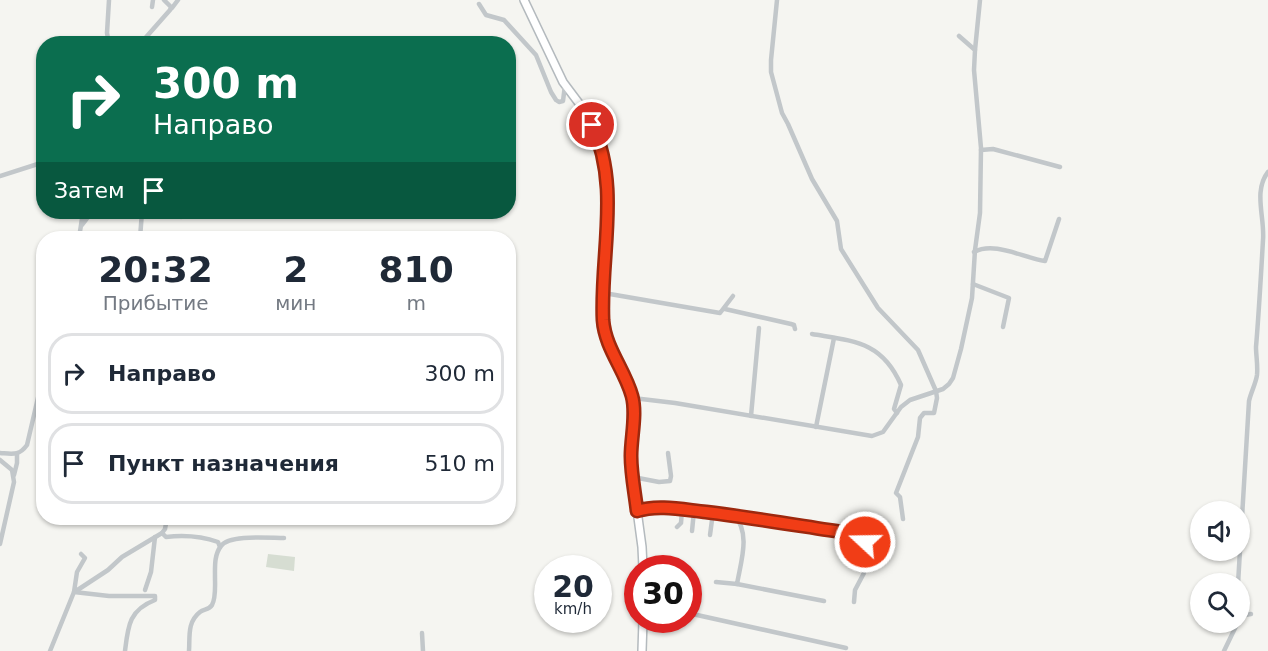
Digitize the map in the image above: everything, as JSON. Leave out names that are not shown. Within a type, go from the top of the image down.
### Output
[{"type":"street","points":[[108,36],[109,0]]},
{"type":"street","points":[[152,7],[153,0]]},
{"type":"street","points":[[164,0],[171,7],[170,10]]},
{"type":"street","points":[[147,36],[178,0]]},
{"type":"street","points":[[524,0],[565,85],[587,114],[604,156],[607,212],[605,330],[610,347],[628,382],[633,398],[631,454],[642,555]]},
{"type":"street","points":[[777,0],[771,72],[782,113],[812,179],[837,221],[841,249],[878,308],[918,350],[936,391],[934,413],[924,413],[920,418],[918,437],[896,492],[900,497],[903,519]]},
{"type":"street","points":[[633,398],[872,436],[883,432],[910,400],[949,384],[953,378],[968,320],[980,213],[981,150],[974,70],[980,0]]},
{"type":"street","points":[[479,4],[486,15],[504,20],[536,55],[551,92],[559,102],[563,101],[565,85]]},
{"type":"street","points":[[959,36],[975,50]]},
{"type":"street","points":[[981,150],[993,149],[1060,167]]},
{"type":"street","points":[[0,176],[36,165]]},
{"type":"street","points":[[1239,573],[1249,401],[1257,377],[1256,350],[1263,239],[1261,200],[1264,178],[1268,172]]},
{"type":"street","points":[[81,231],[82,219]]},
{"type":"street","points":[[82,225],[87,219]]},
{"type":"street","points":[[974,252],[984,248],[998,249],[1045,261],[1059,219]]},
{"type":"street","points":[[973,284],[1010,298],[1003,327]]},
{"type":"street","points":[[604,293],[715,313],[720,313],[725,309],[733,296]]},
{"type":"street","points":[[725,309],[791,324],[795,329]]},
{"type":"street","points":[[751,416],[759,328]]},
{"type":"street","points":[[812,334],[860,342],[886,359],[901,385],[894,410],[897,413]]},
{"type":"street","points":[[816,427],[834,338]]},
{"type":"street","points":[[0,453],[17,454],[27,445],[36,406]]},
{"type":"street","points":[[633,477],[659,482],[670,481],[668,453]]},
{"type":"street","points":[[0,544],[17,454]]},
{"type":"street","points":[[1,461],[12,470],[13,478]]},
{"type":"street","points":[[637,511],[645,508],[734,515],[848,533],[864,538],[864,573],[855,590],[854,602]]},
{"type":"street","points":[[676,527],[681,523],[682,510]]},
{"type":"street","points":[[692,531],[694,511]]},
{"type":"street","points":[[710,513],[712,520],[710,535]]},
{"type":"street","points":[[734,515],[744,533],[737,584]]},
{"type":"street","points":[[74,592],[108,570],[122,557],[162,533],[166,525]]},
{"type":"street","points":[[162,533],[166,537],[193,536],[211,540],[218,542],[220,547]]},
{"type":"street","points":[[145,590],[151,572],[155,537]]},
{"type":"street","points":[[189,651],[190,628],[193,621],[200,612],[208,609],[213,603],[215,565],[220,547],[227,541],[237,539],[284,538]]},
{"type":"street","points":[[50,651],[74,592],[77,572],[85,558],[81,554]]},
{"type":"street","points":[[716,582],[824,601]]},
{"type":"street","points":[[74,592],[109,596],[155,596],[155,600],[132,615],[125,651]]},
{"type":"street","points":[[702,616],[842,645],[846,648]]},
{"type":"street","points":[[422,633],[423,651]]},
{"type":"street","points":[[642,651],[643,633]]},
{"type":"street","points":[[1224,651],[1233,633]]},
{"type":"shaded area","points":[[268,554],[295,557],[294,571],[266,567]]},
{"type":"route","points":[[592,125],[602,148],[606,168],[607,212],[603,323],[610,347],[622,368],[633,398],[631,466],[637,511],[645,508],[671,509],[740,516],[848,533],[861,536],[865,542]]}]
